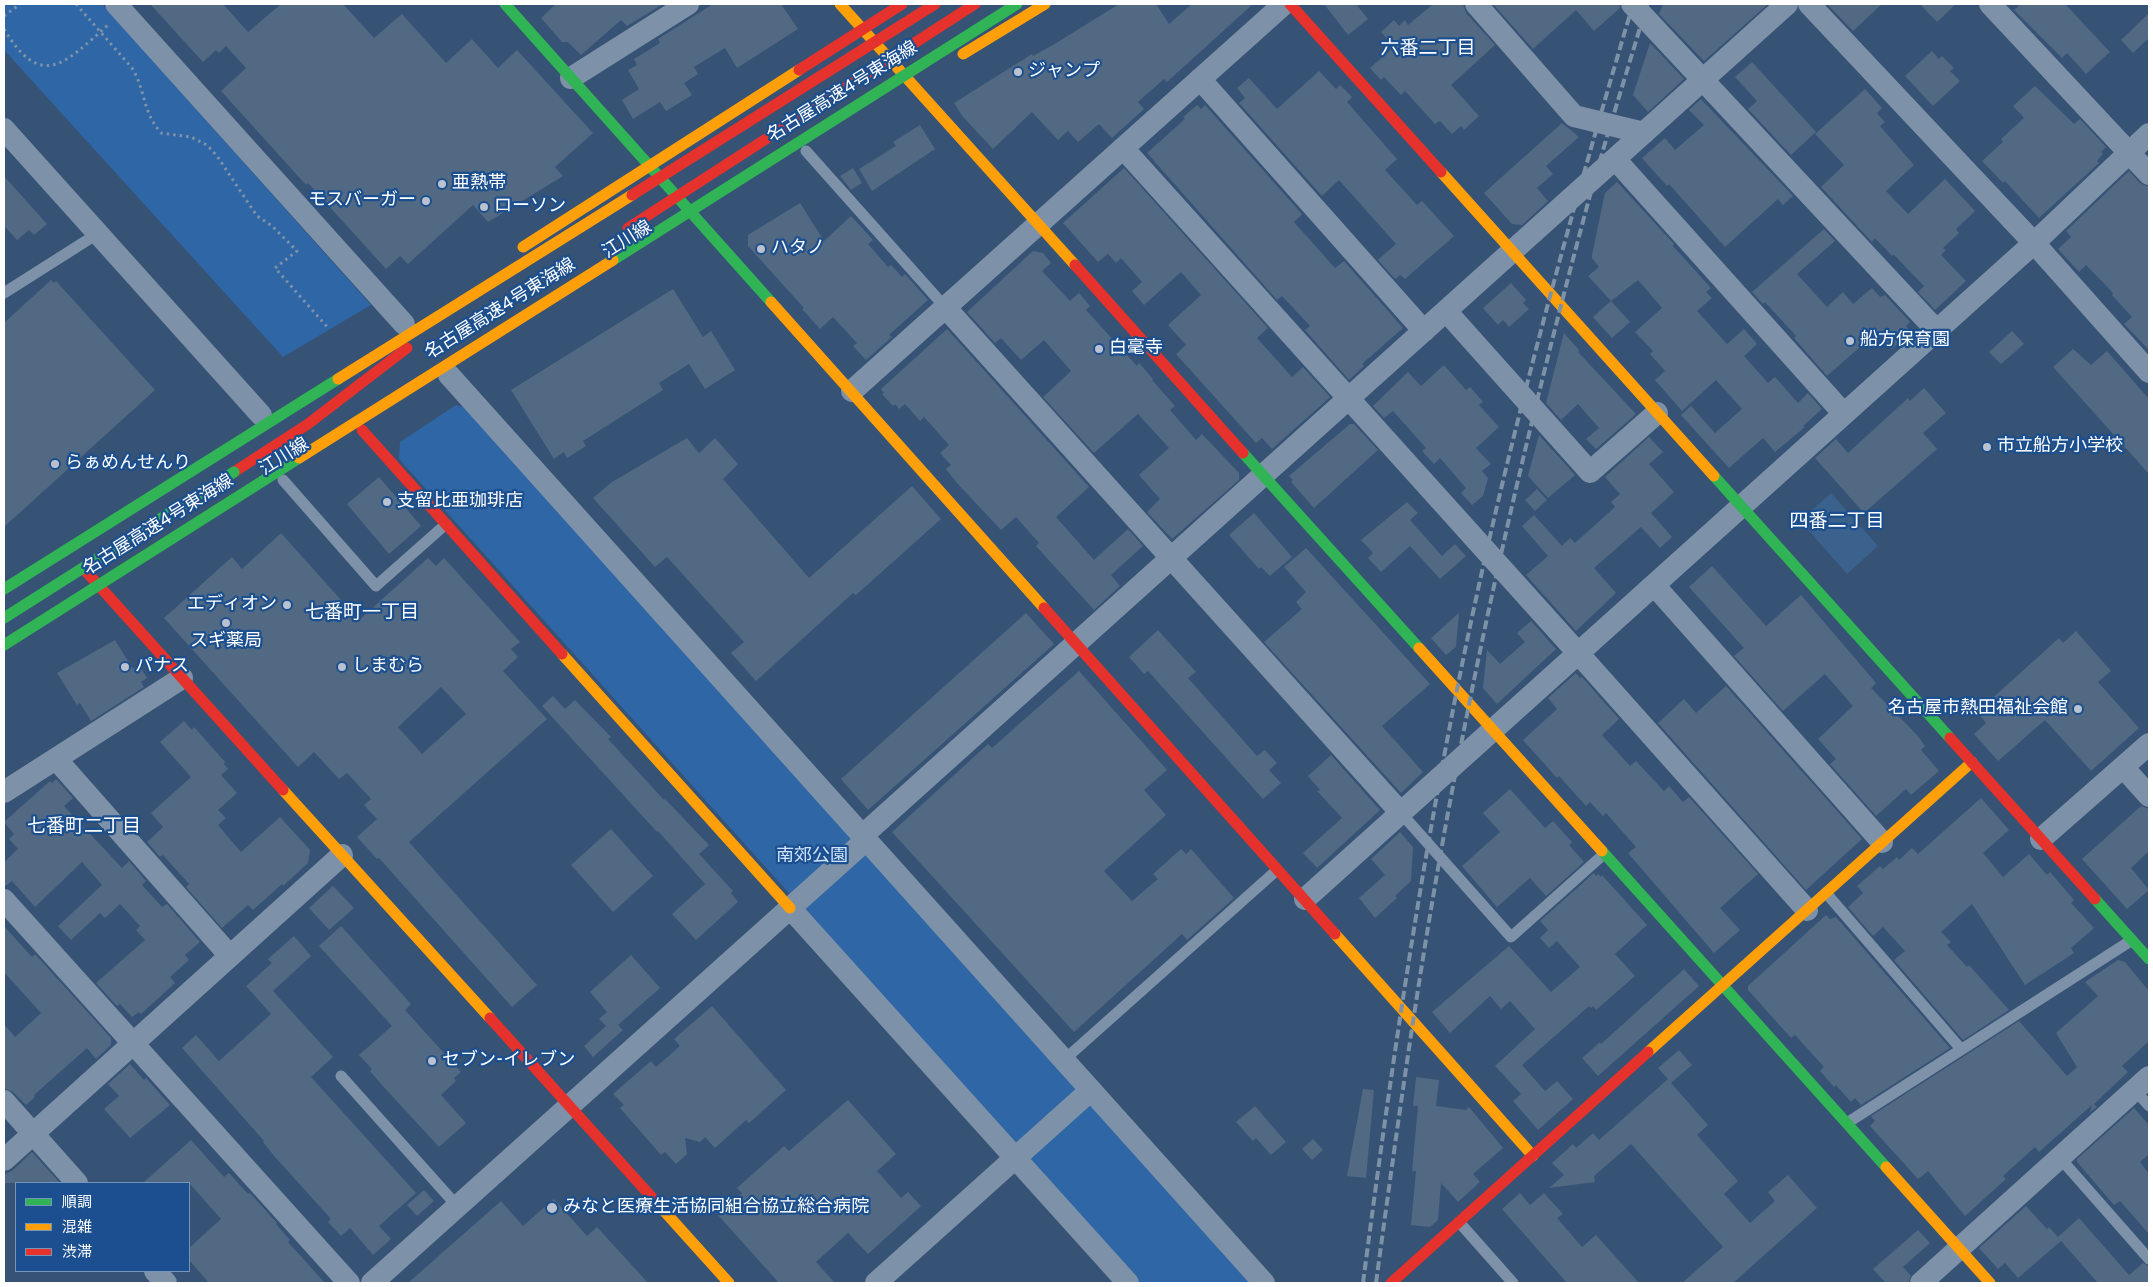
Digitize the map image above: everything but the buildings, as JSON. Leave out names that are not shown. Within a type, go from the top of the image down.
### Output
[{"type":"main road","points":[[505,4],[1533,1156]]},
{"type":"main road","points":[[840,4],[908,87],[1039,223],[1263,475],[1724,985],[1990,1283]]},
{"type":"main road","points":[[517,251],[902,4]]},
{"type":"main road","name":"名古屋高速4号東海線","points":[[4,589],[935,4]]},
{"type":"main road","points":[[620,233],[975,4]]},
{"type":"main road","name":"名古屋高速4号東海線","points":[[4,645],[1017,4]]},
{"type":"main road","points":[[954,59],[1045,4]]},
{"type":"main road","points":[[1290,4],[2149,959]]},
{"type":"main road","name":"江川線","points":[[4,658],[697,218],[908,87]]},
{"type":"main road","points":[[4,618],[308,424],[412,344],[468,283]]},
{"type":"main road","points":[[4,576],[408,321]]},
{"type":"main road","points":[[464,354],[470,338]]},
{"type":"main road","points":[[362,430],[790,908]]},
{"type":"main road","points":[[59,540],[729,1283]]},
{"type":"main road","points":[[1391,1283],[1972,762]]},
{"type":"street","points":[[852,391],[1284,4]]},
{"type":"street","points":[[1476,4],[1574,116],[1644,133]]},
{"type":"street","points":[[1632,4],[1937,331]]},
{"type":"street","points":[[372,1283],[790,908],[1076,643],[1786,4]]},
{"type":"street","points":[[1809,4],[2034,243],[2149,372]]},
{"type":"street","points":[[1990,4],[2149,174]]},
{"type":"street","points":[[571,78],[678,6]]},
{"type":"street","points":[[120,8],[408,321]]},
{"type":"street","points":[[1200,79],[1424,331]]},
{"type":"street","points":[[4,129],[261,415]]},
{"type":"street","points":[[1305,899],[1937,331],[2034,243],[2149,134]]},
{"type":"street","points":[[1123,148],[1807,910]]},
{"type":"street","points":[[1615,159],[1844,414]]},
{"type":"street","points":[[945,307],[1170,559],[1401,813]]},
{"type":"street","points":[[1446,311],[1590,472],[1657,413]]},
{"type":"street","points":[[449,375],[1264,1283]]},
{"type":"street","points":[[1654,585],[1882,842]]},
{"type":"street","points":[[4,792],[182,678]]},
{"type":"street","points":[[2041,839],[2149,744]]},
{"type":"street","points":[[56,759],[230,956]]},
{"type":"street","points":[[2123,767],[2149,796]]},
{"type":"street","points":[[4,1160],[342,855]]},
{"type":"street","points":[[4,900],[349,1283]]},
{"type":"street","points":[[790,908],[1128,1283]]},
{"type":"street","points":[[876,1283],[1091,1090]]},
{"type":"street","points":[[1921,1283],[2060,1158],[2144,1091]]},
{"type":"street","points":[[4,1101],[76,1182]]},
{"type":"street","points":[[156,1272],[166,1283]]},
{"type":"lane","points":[[806,151],[945,307]]},
{"type":"lane","points":[[4,293],[97,234]]},
{"type":"lane","points":[[283,480],[376,586],[446,524]]},
{"type":"lane","points":[[1401,813],[1511,937],[1605,854]]},
{"type":"lane","points":[[1064,1060],[1278,869]]},
{"type":"lane","points":[[1826,894],[1962,1049]]},
{"type":"lane","points":[[1847,1123],[2132,940]]},
{"type":"lane","points":[[340,1076],[458,1207]]},
{"type":"lane","points":[[2060,1158],[2149,1259]]},
{"type":"lane","points":[[1459,1222],[1513,1283]]},
{"type":"path","points":[[4,16],[20,4]]},
{"type":"path","points":[[76,4],[132,68],[139,79],[148,114],[161,133],[191,137],[207,145],[257,216],[272,226],[296,251],[275,268],[329,330]]},
{"type":"path","points":[[4,29],[35,65],[43,67],[55,66],[67,60],[100,32],[120,8]]},
{"type":"green space","points":[[4,4],[102,4],[371,305],[283,357],[4,50]]},
{"type":"green space","name":"南郊公園","points":[[456,405],[466,408],[1251,1283],[1139,1283],[399,459],[400,442]]},
{"type":"shaded area","points":[[1831,493],[1878,546],[1847,574],[1800,521]]},
{"type":"railway","points":[[1363,1283],[1387,1105],[1414,928],[1462,664],[1481,576],[1533,360],[1633,4]]},
{"type":"railway","points":[[1376,1283],[1424,949],[1447,816],[1488,611],[1536,405],[1571,267],[1596,175],[1647,4]]},
{"type":"traffic: fast","points":[[505,4],[771,302]]},
{"type":"traffic: fast","points":[[613,260],[1017,4]]},
{"type":"traffic: fast","points":[[4,589],[338,379]]},
{"type":"traffic: fast","points":[[1243,453],[1419,648]]},
{"type":"traffic: fast","points":[[4,645],[299,458]]},
{"type":"traffic: fast","points":[[4,618],[234,472]]},
{"type":"traffic: fast","points":[[1714,476],[1950,738]]},
{"type":"traffic: fast","points":[[1602,851],[1886,1167]]},
{"type":"traffic: fast","points":[[2095,899],[2149,959]]},
{"type":"traffic: slow","points":[[840,4],[1075,265]]},
{"type":"traffic: slow","points":[[963,54],[1045,4]]},
{"type":"traffic: slow","points":[[523,247],[799,70]]},
{"type":"traffic: slow","points":[[1441,172],[1714,476]]},
{"type":"traffic: slow","points":[[338,379],[632,195]]},
{"type":"traffic: slow","points":[[299,458],[613,260]]},
{"type":"traffic: slow","points":[[771,302],[1044,608]]},
{"type":"traffic: slow","points":[[1419,648],[1602,851]]},
{"type":"traffic: slow","points":[[562,654],[790,908]]},
{"type":"traffic: slow","points":[[1648,1052],[1972,762]]},
{"type":"traffic: slow","points":[[283,790],[490,1018]]},
{"type":"traffic: slow","points":[[1335,934],[1533,1156]]},
{"type":"traffic: slow","points":[[1886,1167],[1990,1283]]},
{"type":"traffic: slow","points":[[656,1202],[729,1283]]},
{"type":"traffic: jam","points":[[799,70],[902,4]]},
{"type":"traffic: jam","points":[[632,195],[935,4]]},
{"type":"traffic: jam","points":[[628,228],[975,4]]},
{"type":"traffic: jam","points":[[1290,4],[1441,172]]},
{"type":"traffic: jam","points":[[1075,265],[1243,453]]},
{"type":"traffic: jam","points":[[234,472],[308,424],[407,348]]},
{"type":"traffic: jam","points":[[362,430],[562,654]]},
{"type":"traffic: jam","points":[[83,568],[283,790]]},
{"type":"traffic: jam","points":[[1044,608],[1335,934]]},
{"type":"traffic: jam","points":[[1950,738],[2095,899]]},
{"type":"traffic: jam","points":[[490,1018],[656,1202]]},
{"type":"traffic: jam","points":[[1391,1283],[1648,1052]]},
{"type":"place","name":"ジャンプ","points":[[1018,72]]},
{"type":"place","name":"亜熱帯","points":[[442,184]]},
{"type":"place","name":"モスバーガー","points":[[426,201]]},
{"type":"place","name":"ローソン","points":[[484,207]]},
{"type":"place","name":"ハタノ","points":[[761,249]]},
{"type":"place","name":"船方保育園","points":[[1850,341]]},
{"type":"place","name":"白毫寺","points":[[1099,349]]},
{"type":"place","name":"市立船方小学校","points":[[1987,447]]},
{"type":"place","name":"らぁめんせんり","points":[[55,464]]},
{"type":"place","name":"支留比亜珈琲店","points":[[387,502]]},
{"type":"place","name":"エディオン","points":[[287,605]]},
{"type":"place","name":"スギ薬局","points":[[226,623]]},
{"type":"place","name":"パナス","points":[[125,667]]},
{"type":"place","name":"しまむら","points":[[342,667]]},
{"type":"place","name":"名古屋市熱田福祉会館","points":[[2078,709]]},
{"type":"place","name":"セブン-イレブン","points":[[432,1061]]},
{"type":"place","name":"みなと医療生活協同組合協立総合病院","points":[[552,1208]]},
{"type":"district","name":"六番二丁目","points":[[1428,50]]},
{"type":"district","name":"四番二丁目","points":[[1837,523]]},
{"type":"district","name":"七番町一丁目","points":[[362,614]]},
{"type":"district","name":"七番町二丁目","points":[[84,828]]}]
